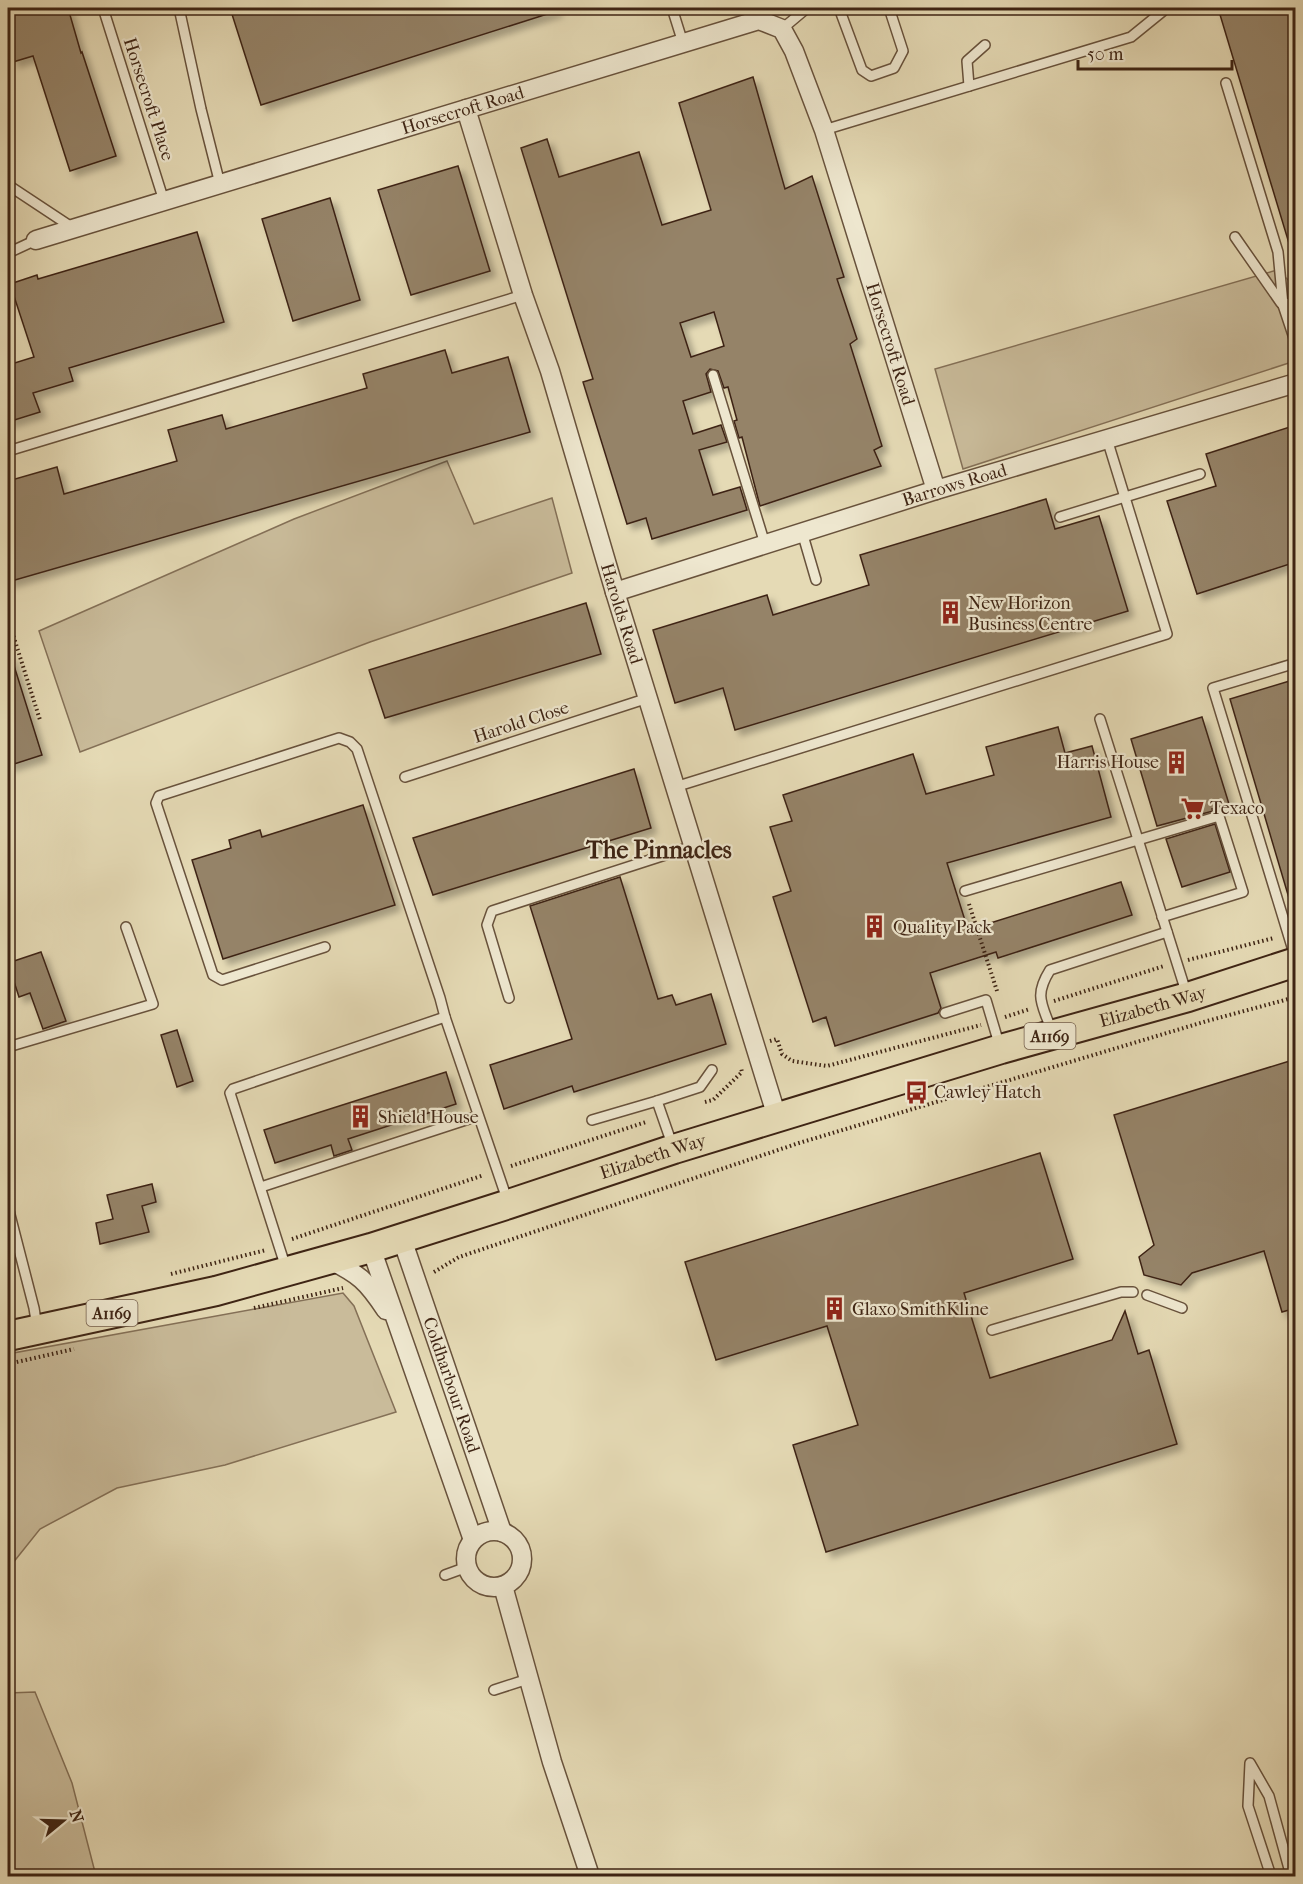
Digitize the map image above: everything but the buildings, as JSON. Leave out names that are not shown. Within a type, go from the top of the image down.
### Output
[{"type":"main road","name":"Elizabeth Way","points":[[8,1336],[216,1291],[402,1239],[674,1149],[1001,1049],[1188,998],[1296,961]]},
{"type":"street","name":"Horsecroft Road","points":[[36,240],[759,20],[782,29],[794,51],[824,130],[936,490]]},
{"type":"street","name":"Harolds Road","points":[[466,109],[550,371],[615,592],[777,1117]]},
{"type":"street","name":"Barrows Road","points":[[615,592],[936,490],[1296,383]]},
{"type":"street","name":"Coldharbour Road","points":[[402,1239],[502,1532],[516,1541],[522,1556],[518,1575],[503,1586]]},
{"type":"street","name":"Coldharbour Road","points":[[371,1248],[473,1540]]},
{"type":"street","name":"Coldharbour Road","points":[[328,1259],[356,1273],[375,1292],[401,1334]]},
{"type":"street","points":[[502,1532],[487,1532],[473,1540],[466,1553],[467,1567],[471,1575],[485,1586],[503,1586],[552,1762],[590,1876]]},
{"type":"lane","name":"Horsecroft Place","points":[[103,8],[164,201]]},
{"type":"lane","points":[[179,8],[220,184]]},
{"type":"lane","points":[[672,8],[683,43]]},
{"type":"lane","points":[[782,29],[807,8]]},
{"type":"lane","points":[[839,8],[862,70],[871,76],[894,68],[903,51],[890,8]]},
{"type":"lane","points":[[824,130],[1131,37],[1165,8]]},
{"type":"lane","points":[[969,86],[967,61],[985,45]]},
{"type":"lane","points":[[1226,83],[1278,252],[1283,305],[1296,344]]},
{"type":"lane","points":[[8,185],[75,229]]},
{"type":"lane","points":[[1235,237],[1283,305]]},
{"type":"lane","points":[[8,252],[36,240]]},
{"type":"lane","points":[[8,451],[524,295]]},
{"type":"lane","points":[[1283,305],[1296,301]]},
{"type":"lane","points":[[713,375],[765,544]]},
{"type":"lane","points":[[675,787],[1167,634],[1107,439]]},
{"type":"lane","points":[[1060,517],[1200,474]]},
{"type":"lane","points":[[802,532],[816,580]]},
{"type":"lane","points":[[1296,663],[1213,688],[1296,961]]},
{"type":"lane","name":"Harold Close","points":[[405,777],[648,698]]},
{"type":"lane","points":[[1100,719],[1188,998]]},
{"type":"lane","points":[[325,947],[222,980],[213,975],[156,803],[157,798],[339,738],[350,742],[357,749],[441,998],[444,1017],[508,1204]]},
{"type":"lane","points":[[965,891],[1219,816],[1243,892],[1162,917]]},
{"type":"lane","points":[[508,998],[487,925],[492,911],[693,846]]},
{"type":"lane","points":[[8,1047],[153,1004],[126,927]]},
{"type":"lane","points":[[1053,1035],[1039,992],[1050,970],[1167,932]]},
{"type":"lane","points":[[945,1013],[986,1000],[1001,1049]]},
{"type":"lane","points":[[287,1270],[230,1093],[233,1089],[444,1017]]},
{"type":"lane","points":[[592,1120],[700,1087],[712,1070]]},
{"type":"lane","points":[[657,1101],[674,1149]]},
{"type":"lane","points":[[261,1187],[478,1116]]},
{"type":"lane","points":[[8,1207],[34,1308],[37,1330]]},
{"type":"lane","points":[[992,1330],[1121,1292],[1133,1292]]},
{"type":"lane","points":[[1147,1295],[1182,1308]]},
{"type":"lane","points":[[445,1575],[467,1567]]},
{"type":"lane","points":[[494,1690],[528,1679]]},
{"type":"lane","points":[[1271,1876],[1248,1806],[1250,1763],[1269,1796],[1291,1876]]},
{"type":"path","points":[[8,619],[40,720]]},
{"type":"path","points":[[965,891],[998,994]]},
{"type":"path","points":[[434,1272],[459,1257],[800,1143],[1296,997]]},
{"type":"path","points":[[1002,1006],[1006,1017]]},
{"type":"shaded area","points":[[1277,270],[1295,286],[1295,361],[963,469],[935,369]]},
{"type":"shaded area","points":[[447,461],[474,524],[552,498],[572,573],[370,642],[80,752],[39,631],[294,519]]},
{"type":"shaded area","points":[[343,1293],[354,1306],[396,1412],[225,1465],[117,1488],[40,1529],[8,1569],[8,1354]]},
{"type":"shaded area","points":[[35,1692],[72,1783],[96,1876],[8,1876],[8,1693]]},
{"type":"place","name":"New Horizon Business Centre","points":[[950,613]]},
{"type":"place","name":"Harris House","points":[[1177,762]]},
{"type":"place","name":"Texaco","points":[[1192,808]]},
{"type":"place","name":"Quality Pack","points":[[875,927]]},
{"type":"place","name":"Cawley Hatch","points":[[916,1092]]},
{"type":"place","name":"Shield House","points":[[360,1117]]},
{"type":"place","name":"Glaxo SmithKline","points":[[834,1309]]},
{"type":"district","name":"The Pinnacles","points":[[659,850]]}]
